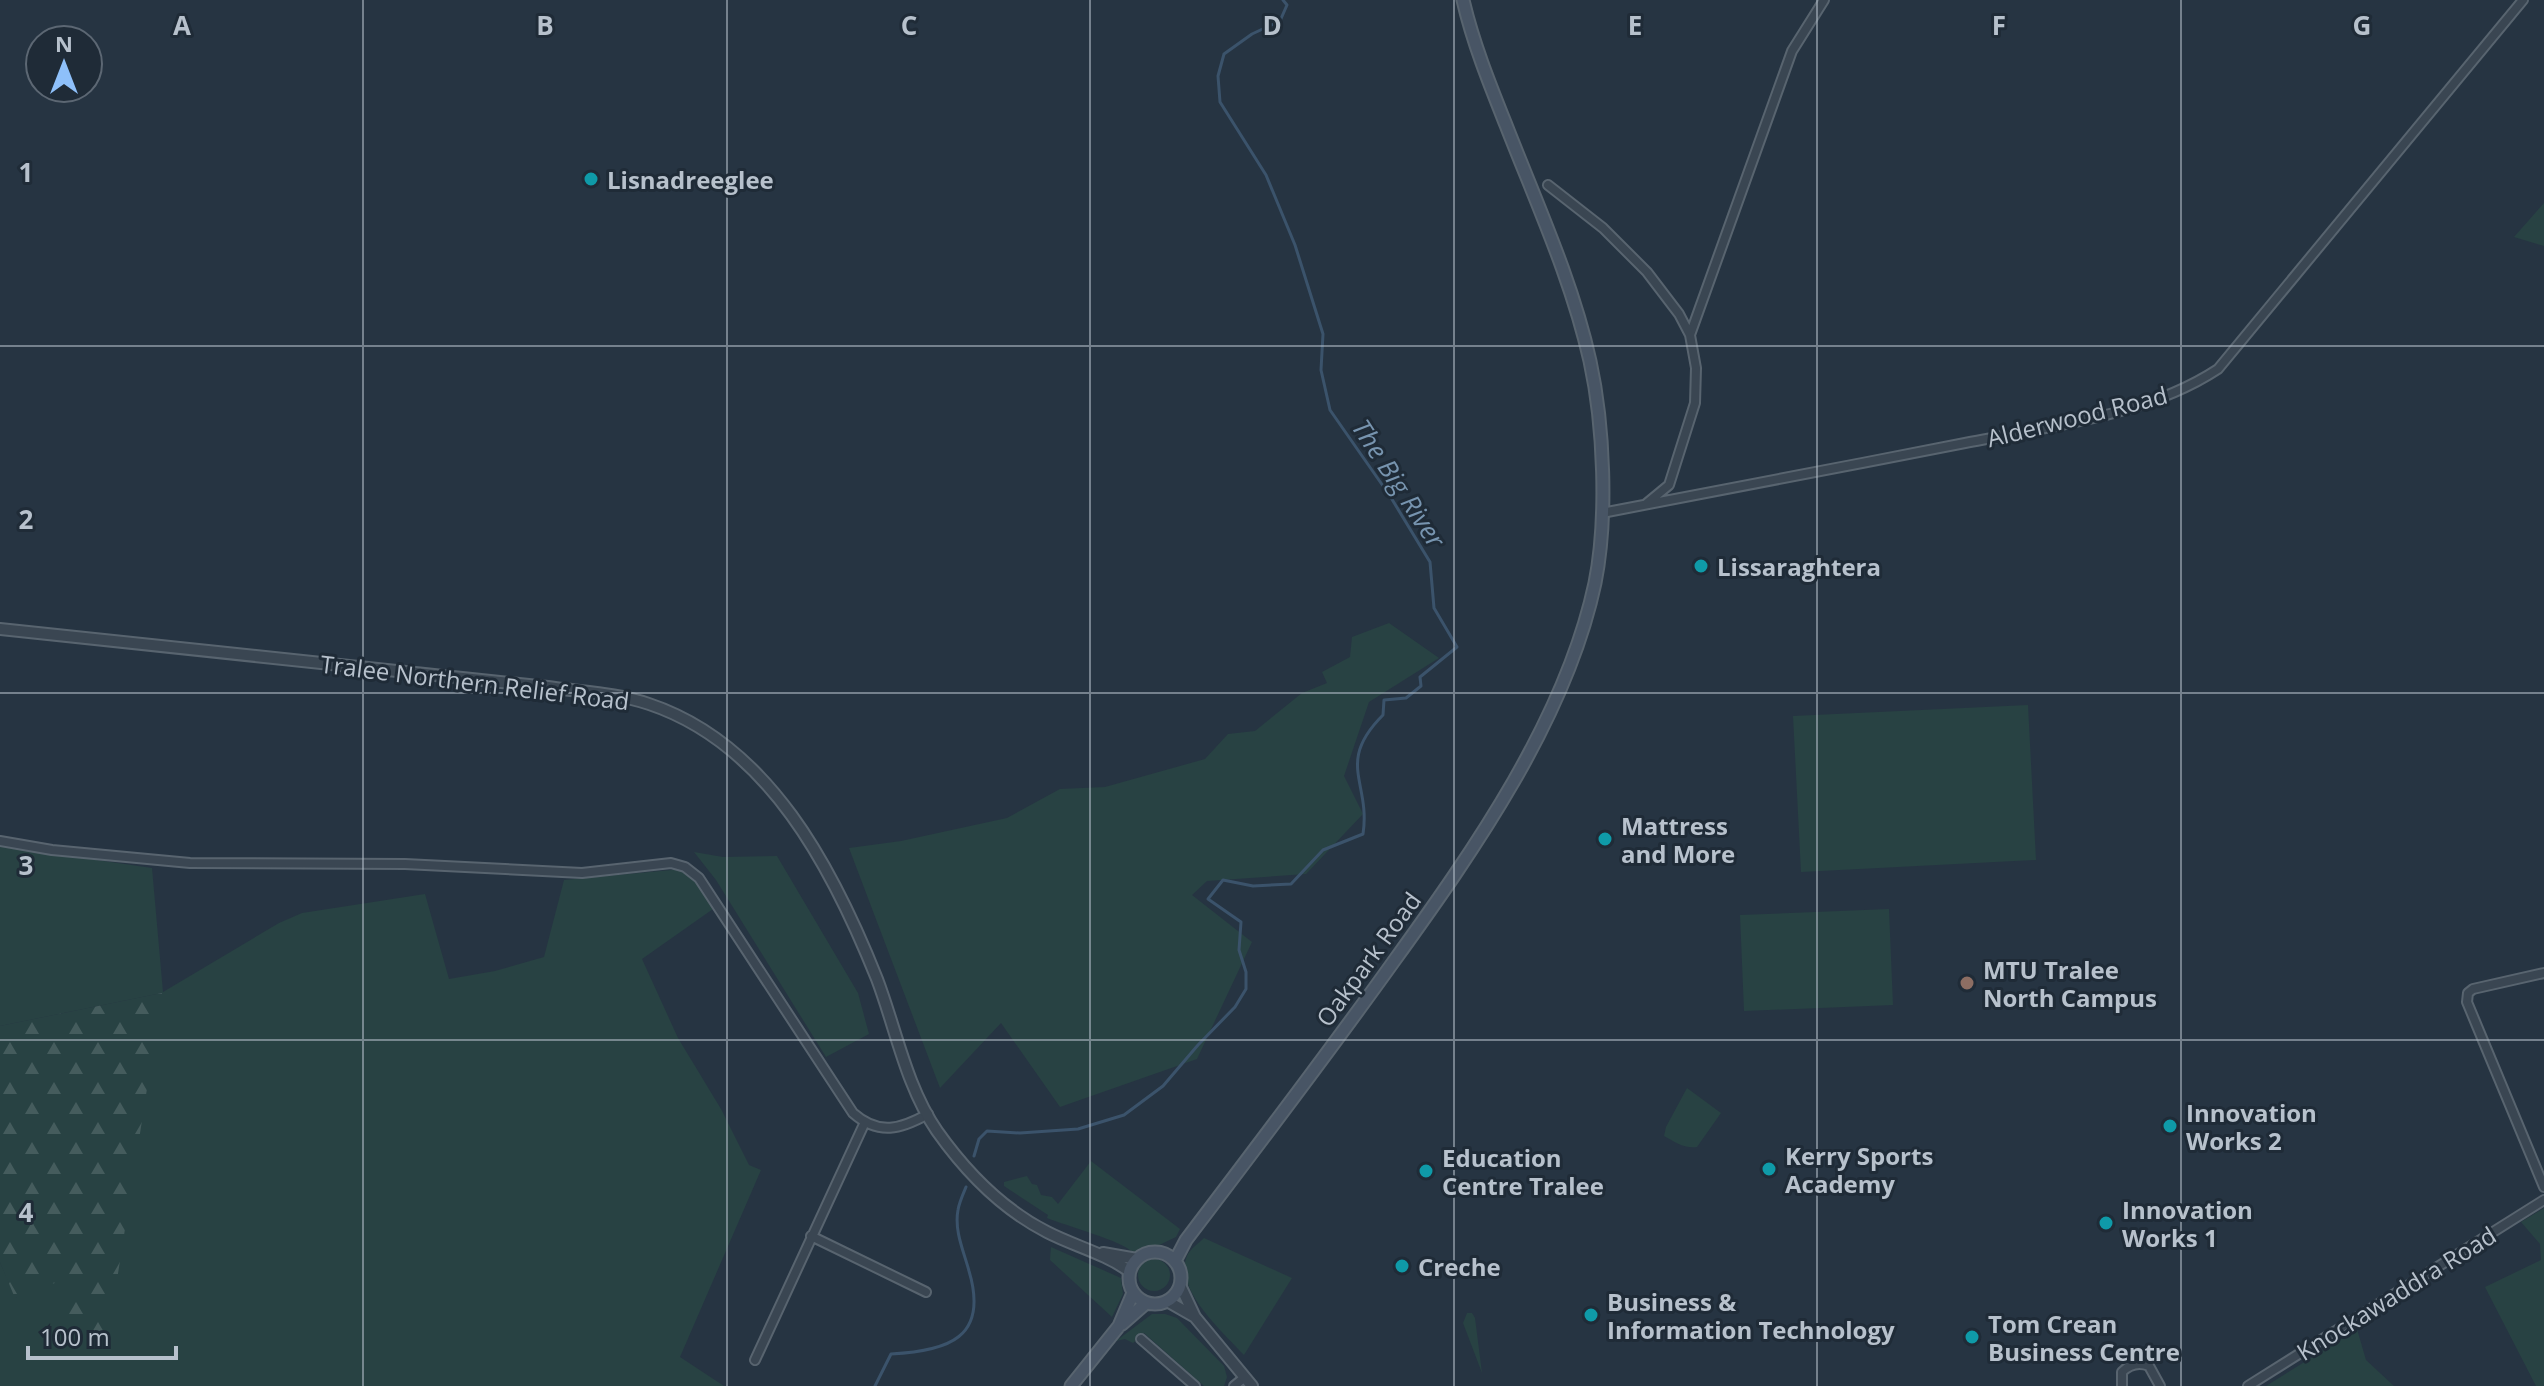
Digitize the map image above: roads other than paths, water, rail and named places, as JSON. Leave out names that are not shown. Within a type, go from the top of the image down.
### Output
[{"type":"main road","name":"Oakpark Road","points":[[1175,1261],[1186,1240],[1308,1080],[1449,884],[1526,755],[1561,687],[1579,640],[1594,584],[1602,513],[1600,436],[1589,358],[1567,286],[1493,92],[1463,0]]},
{"type":"main road","points":[[1146,1303],[1133,1293],[1129,1271],[1145,1253],[1162,1252],[1186,1240]]},
{"type":"main road","points":[[1071,1386],[1119,1326],[1146,1303],[1167,1301],[1180,1285],[1180,1272],[1175,1261],[1162,1252]]},
{"type":"main road","points":[[1119,1326],[1133,1293]]},
{"type":"street","points":[[1690,335],[1792,51],[1824,0]]},
{"type":"street","name":"Alderwood Road","points":[[1602,513],[2071,422],[2174,393],[2200,380],[2218,369],[2523,0]]},
{"type":"street","points":[[1548,185],[1603,228],[1647,272],[1679,314],[1690,335],[1696,368],[1695,403],[1669,485],[1642,507]]},
{"type":"street","name":"Tralee Northern Relief Road","points":[[0,629],[561,689],[647,703],[697,725],[726,743],[763,780],[812,847],[833,882],[877,980],[900,1051],[928,1114],[952,1151],[1001,1202],[1047,1232],[1093,1251],[1129,1271]]},
{"type":"street","points":[[0,841],[52,850],[190,863],[405,864],[582,873],[671,863],[685,867],[699,878],[853,1113],[865,1122],[891,1130],[928,1114]]},
{"type":"street","points":[[2544,973],[2473,989],[2468,993],[2467,1002],[2544,1187]]},
{"type":"street","points":[[755,1360],[865,1122]]},
{"type":"street","name":"Knockawaddra Road","points":[[2248,1386],[2544,1200]]},
{"type":"street","points":[[811,1236],[926,1292]]},
{"type":"street","name":"Tralee Northern Relief Road","points":[[1093,1251],[1137,1259]]},
{"type":"street","points":[[1180,1285],[1195,1317],[1249,1381],[1234,1386]]},
{"type":"street","points":[[1167,1301],[1195,1317]]},
{"type":"street","points":[[1141,1339],[1195,1386]]},
{"type":"street","points":[[2122,1386],[2122,1372],[2137,1363],[2149,1366],[2160,1386]]},
{"type":"waterway","name":"The Big River","points":[[974,1156],[979,1139],[987,1131],[1020,1133],[1078,1129],[1124,1115],[1163,1086],[1235,1007],[1246,989],[1246,972],[1239,950],[1241,922],[1208,899],[1223,880],[1253,886],[1291,884],[1323,850],[1363,834],[1358,760],[1369,732],[1383,715],[1384,700],[1406,698],[1421,686],[1420,677],[1457,647],[1434,608],[1430,562],[1390,496],[1330,410],[1321,370],[1323,334],[1295,245],[1266,175],[1220,102],[1218,76],[1224,54],[1252,34],[1280,21],[1287,5],[1283,0]]},
{"type":"waterway","name":"The Big River","points":[[875,1386],[891,1354],[946,1344],[968,1326],[974,1294],[958,1234],[957,1218],[966,1187]]},
{"type":"place","name":"Lisnadreeglee","points":[[591,179]]},
{"type":"place","name":"Lissaraghtera","points":[[1701,566]]},
{"type":"place","name":"Mattress and More","points":[[1605,839]]},
{"type":"place","name":"MTU Tralee North Campus","points":[[1967,983]]},
{"type":"place","name":"Innovation Works 2","points":[[2170,1126]]},
{"type":"place","name":"Kerry Sports Academy","points":[[1769,1169]]},
{"type":"place","name":"Education Centre Tralee","points":[[1426,1171]]},
{"type":"place","name":"Innovation Works 1","points":[[2106,1223]]},
{"type":"place","name":"Creche","points":[[1402,1266]]},
{"type":"place","name":"Business & Information Technology","points":[[1591,1315]]},
{"type":"place","name":"Tom Crean Business Centre","points":[[1972,1337]]}]
